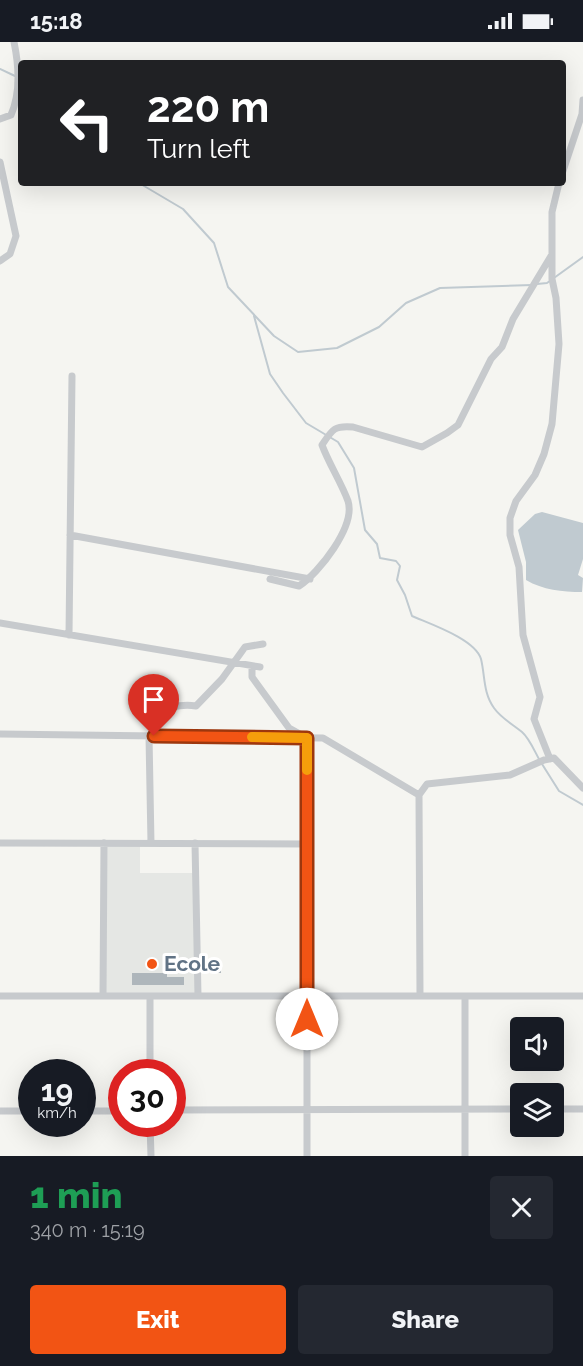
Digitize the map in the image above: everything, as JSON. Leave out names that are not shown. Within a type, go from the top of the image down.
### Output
[{"type":"street","points":[[0,119],[11,114],[16,103],[18,77],[14,42]]},
{"type":"street","points":[[566,162],[582,114],[583,100]]},
{"type":"street","points":[[0,162],[16,236],[10,254],[0,261]]},
{"type":"street","points":[[547,759],[534,719],[540,697],[523,635],[519,567],[510,535],[510,518],[516,501],[535,475],[551,431],[559,344],[556,298],[552,279],[552,212],[559,186]]},
{"type":"street","points":[[270,579],[299,586],[312,579],[340,538],[346,525],[349,503],[322,445],[334,429],[341,426],[352,427],[422,447],[458,425],[490,359],[502,346],[513,319],[552,254]]},
{"type":"street","points":[[69,635],[72,376]]},
{"type":"street","points":[[70,535],[312,579]]},
{"type":"street","points":[[0,623],[256,666],[252,677],[289,728],[307,738]]},
{"type":"street","points":[[151,843],[152,736],[159,713],[167,708],[184,704],[196,705],[222,679],[245,647],[263,644]]},
{"type":"street","points":[[0,734],[323,738],[419,795]]},
{"type":"street","points":[[307,738],[308,1156]]},
{"type":"street","points":[[420,996],[419,795],[427,784],[510,775],[554,758],[583,788]]},
{"type":"street","points":[[0,843],[307,844]]},
{"type":"street","points":[[103,996],[104,843]]},
{"type":"street","points":[[195,843],[198,996]]},
{"type":"street","points":[[0,996],[583,996]]},
{"type":"street","points":[[150,996],[150,1059]]},
{"type":"street","points":[[465,996],[465,1156]]},
{"type":"street","points":[[186,1110],[510,1109]]},
{"type":"street","points":[[564,1109],[583,1109]]},
{"type":"street","points":[[0,1111],[18,1111]]},
{"type":"street","points":[[150,1137],[150,1156]]},
{"type":"shaded area","points":[[542,512],[583,523],[583,559],[578,575],[583,578],[582,592],[553,590],[526,580],[526,562],[518,530],[535,514]]},
{"type":"shaded area","points":[[104,843],[140,843],[140,873],[196,873],[198,996],[103,996]]},
{"type":"building","points":[[206,962],[221,962],[221,973],[206,973]]},
{"type":"building","points":[[132,973],[167,973],[167,977],[184,977],[184,985],[132,985]]},
{"type":"waterway","points":[[0,69],[15,76]]},
{"type":"waterway","points":[[144,186],[183,209],[214,243],[228,287],[274,336],[298,352],[337,348],[379,327],[406,303],[440,288],[532,285]]},
{"type":"waterway","points":[[537,284],[547,283],[583,257]]},
{"type":"waterway","points":[[254,316],[270,374],[306,423],[338,442],[354,468],[365,530],[377,544],[380,558],[396,561],[400,566],[397,580],[412,616],[451,633],[477,652],[481,659],[490,702],[500,715],[525,735],[539,759]]},
{"type":"waterway","points":[[542,764],[559,791],[583,805]]},
{"type":"slow traffic","points":[[252,737],[307,738],[307,770]]},
{"type":"place","name":"Ecole","points":[[152,964]]},
{"type":"route","points":[[154,736],[307,738],[307,1019]]}]
